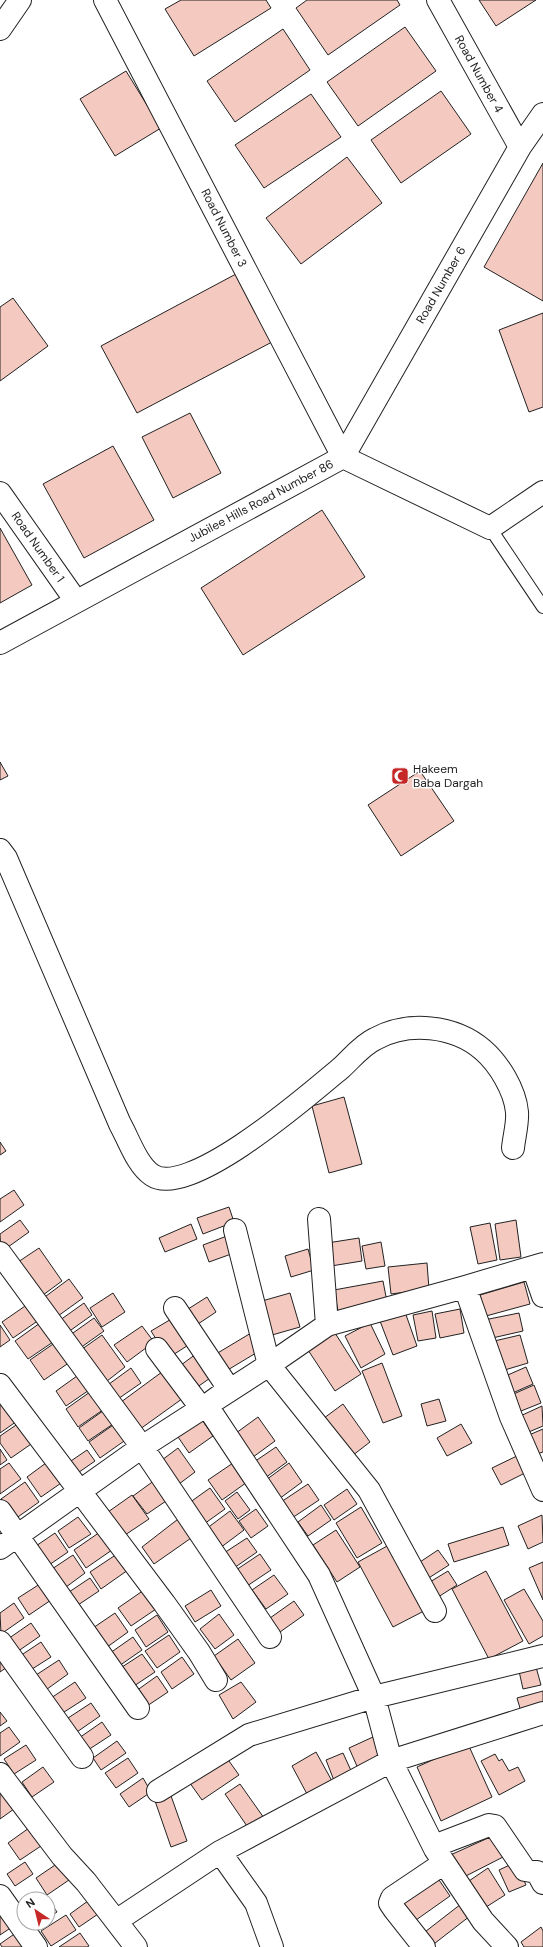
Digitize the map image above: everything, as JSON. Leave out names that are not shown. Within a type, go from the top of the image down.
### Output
[{"type":"street","points":[[0,30],[20,0]]},
{"type":"street","name":"Road Number 3","points":[[105,0],[342,457]]},
{"type":"street","name":"Road Number 4","points":[[438,0],[520,147]]},
{"type":"street","name":"Road Number 6","points":[[342,457],[520,147],[543,114]]},
{"type":"street","name":"Jubilee Hills Road Number 86","points":[[0,643],[342,457],[490,528]]},
{"type":"street","points":[[490,528],[543,492]]},
{"type":"street","name":"Road Number 1","points":[[0,493],[76,601]]},
{"type":"street","points":[[0,850],[6,858],[120,1124],[143,1166],[153,1176],[164,1179],[181,1178],[217,1161],[254,1137],[283,1115],[374,1039],[399,1029],[429,1028],[457,1034],[479,1047],[494,1060],[503,1073],[517,1112],[513,1148]]},
{"type":"street","points":[[319,1219],[327,1325]]},
{"type":"street","points":[[236,1230],[269,1365],[369,1490],[435,1611]]},
{"type":"street","points":[[0,1253],[142,1447],[270,1637]]},
{"type":"street","points":[[0,1548],[142,1447],[207,1406],[327,1325],[538,1266],[543,1296]]},
{"type":"street","points":[[465,1287],[511,1417],[543,1490]]},
{"type":"street","points":[[157,1349],[202,1409],[229,1390],[175,1308]]},
{"type":"street","points":[[0,1385],[173,1615],[199,1652],[216,1680]]},
{"type":"street","points":[[207,1406],[320,1575],[374,1697],[391,1761],[439,1854],[483,1922],[507,1947]]},
{"type":"street","points":[[0,1511],[138,1708]]},
{"type":"street","points":[[0,1642],[82,1757]]},
{"type":"street","points":[[158,1791],[249,1735],[374,1697],[543,1656]]},
{"type":"street","points":[[116,1921],[220,1852],[391,1761],[543,1713]]},
{"type":"street","points":[[0,1774],[62,1856],[86,1882],[136,1947]]},
{"type":"street","points":[[424,1947],[390,1903],[392,1898],[439,1854],[489,1825],[495,1826],[525,1870],[537,1872],[543,1883]]},
{"type":"street","points":[[220,1852],[256,1903],[272,1947]]},
{"type":"street","points":[[0,1896],[36,1947]]},
{"type":"lane","points":[[490,528],[543,607]]},
{"type":"building","points":[[181,0],[266,0],[271,8],[194,56],[165,9]]},
{"type":"building","points":[[307,0],[397,0],[400,5],[328,55],[296,8]]},
{"type":"building","points":[[479,0],[536,0],[496,26]]},
{"type":"building","points":[[405,27],[436,71],[358,126],[327,82]]},
{"type":"building","points":[[283,29],[310,70],[235,122],[207,81]]},
{"type":"building","points":[[126,71],[161,128],[115,156],[80,99]]},
{"type":"building","points":[[441,91],[471,134],[401,183],[371,140]]},
{"type":"building","points":[[311,94],[341,137],[264,188],[235,145]]},
{"type":"building","points":[[347,157],[382,203],[301,264],[266,218]]},
{"type":"building","points":[[543,163],[543,301],[484,267]]},
{"type":"building","points":[[236,274],[272,342],[137,413],[101,346]]},
{"type":"building","points":[[13,298],[48,346],[0,381],[0,307]]},
{"type":"building","points":[[543,313],[543,407],[529,412],[499,330]]},
{"type":"building","points":[[190,413],[221,473],[173,498],[142,437]]},
{"type":"building","points":[[113,446],[154,520],[84,558],[43,484]]},
{"type":"building","points":[[322,510],[365,577],[243,655],[201,588]]},
{"type":"building","points":[[0,528],[32,585],[0,603]]},
{"type":"building","points":[[0,762],[8,776],[0,780]]},
{"type":"building","points":[[420,771],[454,821],[401,856],[368,805]]},
{"type":"building","points":[[344,1097],[362,1164],[329,1173],[312,1106]]},
{"type":"building","points":[[0,1142],[6,1151],[0,1155]]},
{"type":"building","points":[[14,1190],[24,1205],[0,1222],[0,1199]]},
{"type":"building","points":[[229,1207],[234,1222],[203,1234],[197,1218]]},
{"type":"building","points":[[20,1220],[29,1232],[1,1252],[0,1234]]},
{"type":"building","points":[[516,1220],[521,1257],[500,1260],[495,1224]]},
{"type":"building","points":[[490,1223],[497,1260],[478,1264],[470,1227]]},
{"type":"building","points":[[191,1224],[197,1239],[165,1252],[159,1238]]},
{"type":"building","points":[[227,1236],[234,1253],[209,1262],[203,1245]]},
{"type":"building","points":[[359,1238],[362,1261],[331,1266],[327,1243]]},
{"type":"building","points":[[381,1242],[385,1266],[366,1269],[362,1246]]},
{"type":"building","points":[[39,1248],[62,1281],[39,1298],[15,1264]]},
{"type":"building","points":[[308,1249],[314,1270],[291,1277],[285,1256]]},
{"type":"building","points":[[427,1263],[429,1289],[391,1294],[388,1267]]},
{"type":"building","points":[[69,1279],[83,1298],[51,1321],[38,1302]]},
{"type":"building","points":[[383,1281],[387,1302],[338,1311],[334,1290]]},
{"type":"building","points":[[524,1282],[530,1304],[486,1316],[480,1295]]},
{"type":"building","points":[[113,1293],[125,1312],[102,1327],[90,1308]]},
{"type":"building","points":[[290,1293],[300,1327],[265,1337],[255,1303]]},
{"type":"building","points":[[207,1297],[216,1312],[195,1326],[185,1311]]},
{"type":"building","points":[[84,1303],[92,1315],[64,1335],[56,1323]]},
{"type":"building","points":[[28,1304],[39,1320],[13,1338],[2,1322]]},
{"type":"building","points":[[460,1309],[464,1333],[440,1338],[435,1314]]},
{"type":"building","points":[[432,1311],[436,1338],[418,1341],[413,1315]]},
{"type":"building","points":[[405,1312],[417,1346],[393,1355],[380,1321]]},
{"type":"building","points":[[519,1313],[523,1331],[488,1339],[484,1320]]},
{"type":"building","points":[[94,1318],[104,1331],[76,1351],[66,1338]]},
{"type":"building","points":[[173,1318],[190,1344],[168,1358],[151,1331]]},
{"type":"building","points":[[40,1323],[53,1342],[28,1359],[15,1341]]},
{"type":"building","points":[[370,1323],[385,1354],[361,1368],[345,1336]]},
{"type":"building","points":[[0,1325],[10,1340],[0,1347]]},
{"type":"building","points":[[142,1326],[154,1342],[127,1362],[114,1345]]},
{"type":"building","points":[[251,1333],[261,1350],[221,1374],[211,1357]]},
{"type":"building","points":[[335,1333],[361,1374],[335,1391],[308,1350]]},
{"type":"building","points":[[102,1335],[125,1367],[102,1385],[78,1352]]},
{"type":"building","points":[[520,1335],[528,1363],[498,1372],[490,1342]]},
{"type":"building","points":[[56,1342],[70,1362],[44,1380],[30,1360]]},
{"type":"building","points":[[200,1351],[216,1374],[193,1390],[177,1368]]},
{"type":"building","points":[[382,1363],[402,1416],[383,1423],[362,1371]]},
{"type":"building","points":[[526,1367],[533,1384],[508,1395],[501,1378]]},
{"type":"building","points":[[131,1368],[141,1383],[115,1401],[105,1387]]},
{"type":"building","points":[[166,1369],[186,1396],[136,1432],[117,1405]]},
{"type":"building","points":[[84,1371],[95,1386],[66,1406],[56,1391]]},
{"type":"building","points":[[534,1385],[541,1403],[516,1413],[509,1396]]},
{"type":"building","points":[[97,1387],[110,1405],[78,1427],[66,1409]]},
{"type":"building","points":[[439,1399],[446,1421],[427,1426],[421,1404]]},
{"type":"building","points":[[6,1400],[20,1419],[0,1433],[0,1404]]},
{"type":"building","points":[[343,1404],[370,1442],[348,1459],[320,1421]]},
{"type":"building","points":[[542,1406],[543,1426],[524,1434],[518,1417]]},
{"type":"building","points":[[107,1408],[116,1422],[88,1441],[79,1428]]},
{"type":"building","points":[[200,1417],[213,1436],[189,1453],[176,1434]]},
{"type":"building","points":[[258,1417],[275,1441],[249,1460],[232,1436]]},
{"type":"building","points":[[19,1423],[34,1442],[11,1458],[0,1443],[0,1436]]},
{"type":"building","points":[[116,1423],[127,1439],[100,1458],[89,1442]]},
{"type":"building","points":[[461,1424],[472,1443],[447,1456],[437,1438]]},
{"type":"building","points":[[543,1429],[543,1452],[537,1454],[529,1435]]},
{"type":"building","points":[[276,1447],[287,1462],[265,1478],[254,1462]]},
{"type":"building","points":[[178,1448],[195,1472],[175,1487],[158,1463]]},
{"type":"building","points":[[0,1449],[7,1460],[0,1465]]},
{"type":"building","points":[[87,1450],[95,1461],[72,1477],[65,1465]]},
{"type":"building","points":[[521,1454],[529,1471],[501,1485],[492,1468]]},
{"type":"building","points":[[50,1460],[64,1481],[41,1497],[27,1477]]},
{"type":"building","points":[[236,1461],[250,1480],[222,1500],[208,1480]]},
{"type":"building","points":[[9,1463],[21,1479],[0,1494],[0,1469]]},
{"type":"building","points":[[289,1463],[302,1482],[279,1499],[266,1480]]},
{"type":"building","points":[[155,1480],[169,1499],[147,1514],[133,1496]]},
{"type":"building","points":[[25,1482],[39,1502],[15,1519],[1,1499]]},
{"type":"building","points":[[308,1484],[319,1500],[292,1518],[281,1502]]},
{"type":"building","points":[[210,1488],[225,1509],[204,1524],[189,1503]]},
{"type":"building","points":[[347,1489],[357,1504],[334,1520],[324,1505]]},
{"type":"building","points":[[237,1492],[250,1510],[238,1519],[225,1501]]},
{"type":"building","points":[[132,1495],[149,1519],[125,1535],[108,1512]]},
{"type":"building","points":[[321,1505],[331,1520],[308,1536],[298,1522]]},
{"type":"building","points":[[361,1507],[382,1543],[357,1558],[336,1523]]},
{"type":"building","points":[[256,1509],[268,1526],[251,1538],[239,1521]]},
{"type":"building","points":[[230,1511],[244,1530],[220,1548],[206,1529]]},
{"type":"building","points":[[542,1515],[543,1542],[528,1549],[518,1526]]},
{"type":"building","points":[[182,1516],[194,1536],[154,1564],[142,1547]]},
{"type":"building","points":[[78,1517],[91,1534],[69,1548],[58,1531]]},
{"type":"building","points":[[503,1527],[509,1545],[454,1562],[448,1544]]},
{"type":"building","points":[[336,1530],[360,1567],[337,1582],[313,1545]]},
{"type":"building","points":[[100,1532],[112,1550],[86,1568],[74,1550]]},
{"type":"building","points":[[55,1533],[68,1552],[46,1567],[33,1548]]},
{"type":"building","points":[[247,1538],[257,1552],[234,1568],[224,1553]]},
{"type":"building","points":[[389,1545],[424,1611],[393,1627],[358,1562]]},
{"type":"building","points":[[438,1550],[449,1565],[424,1581],[414,1566]]},
{"type":"building","points":[[117,1554],[128,1570],[101,1589],[90,1572]]},
{"type":"building","points":[[260,1554],[271,1570],[247,1586],[236,1570]]},
{"type":"building","points":[[73,1555],[85,1573],[62,1590],[49,1571]]},
{"type":"building","points":[[543,1562],[543,1600],[529,1568]]},
{"type":"building","points":[[448,1571],[457,1585],[435,1599],[425,1585]]},
{"type":"building","points":[[486,1571],[523,1641],[489,1659],[452,1589]]},
{"type":"building","points":[[274,1575],[288,1594],[266,1609],[252,1590]]},
{"type":"building","points":[[90,1578],[99,1591],[75,1607],[66,1594]]},
{"type":"building","points":[[43,1582],[54,1598],[29,1615],[18,1598]]},
{"type":"building","points":[[524,1589],[543,1621],[543,1636],[529,1644],[504,1600]]},
{"type":"building","points":[[144,1590],[156,1609],[131,1626],[118,1608]]},
{"type":"building","points":[[211,1590],[221,1606],[195,1622],[185,1606]]},
{"type":"building","points":[[294,1601],[304,1615],[280,1632],[270,1618]]},
{"type":"building","points":[[14,1603],[24,1618],[1,1634],[0,1613]]},
{"type":"building","points":[[115,1613],[128,1632],[103,1650],[90,1630]]},
{"type":"building","points":[[219,1614],[234,1635],[215,1649],[200,1629]]},
{"type":"building","points":[[157,1615],[168,1632],[146,1647],[135,1630]]},
{"type":"building","points":[[31,1623],[40,1636],[14,1654],[5,1641]]},
{"type":"building","points":[[169,1635],[180,1652],[157,1668],[145,1651]]},
{"type":"building","points":[[133,1637],[142,1650],[119,1666],[110,1653]]},
{"type":"building","points":[[238,1639],[255,1663],[231,1680],[214,1656]]},
{"type":"building","points":[[41,1642],[51,1657],[29,1671],[20,1656]]},
{"type":"building","points":[[0,1645],[13,1663],[0,1672]]},
{"type":"building","points":[[142,1654],[155,1672],[131,1688],[119,1669]]},
{"type":"building","points":[[182,1657],[194,1674],[172,1689],[161,1672]]},
{"type":"building","points":[[59,1660],[68,1674],[43,1692],[33,1677]]},
{"type":"building","points":[[536,1667],[541,1685],[523,1689],[519,1671]]},
{"type":"building","points":[[157,1676],[168,1692],[147,1706],[136,1691]]},
{"type":"building","points":[[75,1682],[86,1698],[61,1714],[51,1698]]},
{"type":"building","points":[[241,1682],[256,1702],[233,1719],[219,1695]]},
{"type":"building","points":[[543,1691],[543,1709],[522,1715],[517,1698]]},
{"type":"building","points":[[91,1703],[100,1716],[74,1734],[65,1720]]},
{"type":"building","points":[[0,1712],[7,1721],[0,1726]]},
{"type":"building","points":[[102,1722],[111,1735],[88,1750],[79,1738]]},
{"type":"building","points":[[9,1727],[20,1742],[0,1756],[0,1733]]},
{"type":"building","points":[[373,1737],[384,1762],[360,1773],[349,1748]]},
{"type":"building","points":[[117,1741],[126,1753],[101,1770],[93,1758]]},
{"type":"building","points":[[468,1744],[492,1797],[441,1821],[417,1767]]},
{"type":"building","points":[[26,1745],[36,1760],[14,1774],[4,1759]]},
{"type":"building","points":[[316,1752],[332,1781],[307,1794],[292,1766]]},
{"type":"building","points":[[343,1753],[353,1775],[335,1783],[326,1760]]},
{"type":"building","points":[[224,1754],[239,1775],[202,1800],[187,1779]]},
{"type":"building","points":[[495,1754],[499,1761],[502,1759],[509,1771],[518,1767],[525,1781],[499,1795],[481,1761]]},
{"type":"building","points":[[128,1758],[138,1773],[116,1788],[105,1773]]},
{"type":"building","points":[[43,1767],[54,1782],[32,1797],[22,1782]]},
{"type":"building","points":[[143,1778],[151,1792],[129,1807],[120,1794]]},
{"type":"building","points":[[240,1784],[264,1818],[249,1829],[225,1794]]},
{"type":"building","points":[[0,1789],[14,1809],[0,1819]]},
{"type":"building","points":[[170,1793],[187,1841],[171,1847],[154,1798]]},
{"type":"building","points":[[29,1828],[41,1846],[20,1860],[8,1843]]},
{"type":"building","points":[[497,1834],[507,1855],[460,1879],[446,1857]]},
{"type":"building","points":[[25,1862],[33,1874],[15,1886],[7,1874]]},
{"type":"building","points":[[516,1862],[526,1885],[509,1892],[499,1870]]},
{"type":"building","points":[[58,1863],[69,1880],[53,1891],[44,1891],[36,1878]]},
{"type":"building","points":[[488,1868],[505,1895],[483,1909],[466,1883]]},
{"type":"building","points":[[437,1877],[450,1896],[416,1920],[402,1901]]},
{"type":"building","points":[[92,1898],[101,1912],[79,1927],[70,1914]]},
{"type":"building","points":[[461,1904],[470,1916],[430,1947],[421,1935]]},
{"type":"building","points":[[0,1907],[15,1925],[0,1935]]},
{"type":"building","points":[[66,1915],[76,1930],[51,1946],[41,1931],[56,1931],[56,1921]]},
{"type":"building","points":[[541,1927],[543,1931],[543,1947],[524,1947],[521,1942]]},
{"type":"building","points":[[21,1931],[31,1947],[2,1947],[0,1944]]},
{"type":"building","points":[[80,1933],[89,1946],[59,1947]]},
{"type":"place","name":"Hakeem Baba Dargah","points":[[400,776]]}]
